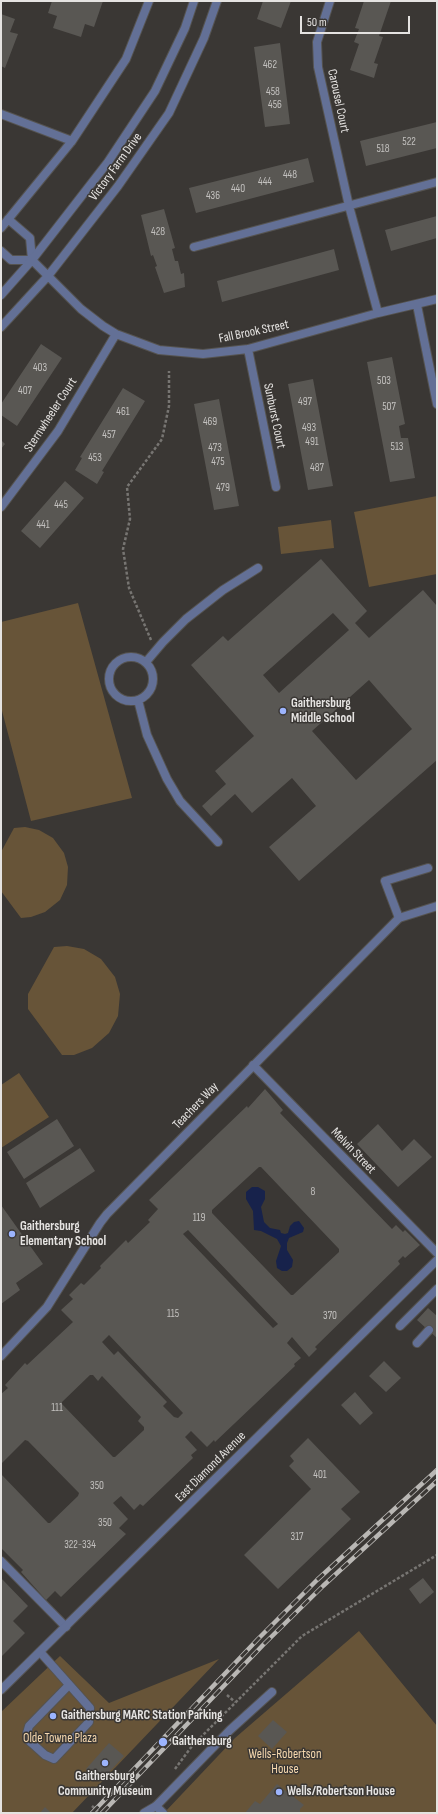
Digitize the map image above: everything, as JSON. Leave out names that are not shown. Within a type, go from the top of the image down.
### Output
[{"type":"street","points":[[1,228],[72,141],[126,59],[149,1]]},
{"type":"street","name":"Victory Farm Drive","points":[[1,295],[32,260],[108,162],[155,91],[185,28],[194,1]]},
{"type":"street","name":"Victory Farm Drive","points":[[1,327],[48,276],[118,186],[169,113],[204,38],[217,1]]},
{"type":"street","name":"Carousel Court","points":[[330,1],[317,42],[318,67],[349,206],[378,313]]},
{"type":"street","points":[[1,114],[72,141]]},
{"type":"street","points":[[194,247],[437,182]]},
{"type":"street","points":[[1,250],[11,260],[32,260],[30,238],[8,219]]},
{"type":"street","name":"Fall Brook Street","points":[[32,260],[81,309],[116,334],[159,350],[203,354],[248,348],[378,313],[437,299]]},
{"type":"street","points":[[416,305],[437,404]]},
{"type":"street","name":"Sternwheeler Court","points":[[1,506],[58,431],[116,334]]},
{"type":"street","name":"Sunburst Court","points":[[248,348],[276,487]]},
{"type":"street","points":[[146,662],[186,619],[223,590],[258,568]]},
{"type":"street","points":[[131,656],[138,657],[146,662],[152,670],[154,679],[146,696],[138,700],[130,701],[118,697],[110,686],[109,674],[116,662],[122,658],[131,656]]},
{"type":"street","points":[[138,700],[147,734],[167,779],[180,802],[218,842]]},
{"type":"street","points":[[399,918],[385,881],[428,868]]},
{"type":"street","name":"Teachers Way","points":[[1,1356],[47,1307],[107,1214],[399,918],[437,906]]},
{"type":"street","name":"Melvin Street","points":[[253,1065],[437,1253]]},
{"type":"street","name":"East Diamond Avenue","points":[[1,1690],[41,1653],[437,1260]]},
{"type":"street","points":[[400,1326],[437,1289]]},
{"type":"street","points":[[417,1343],[429,1330]]},
{"type":"street","points":[[1,1561],[66,1627]]},
{"type":"street","points":[[41,1653],[90,1708],[89,1722],[54,1759],[45,1755],[28,1740],[27,1733],[29,1726],[69,1685]]},
{"type":"street","points":[[144,1813],[163,1800],[230,1730],[272,1692]]},
{"type":"street","points":[[156,1806],[162,1813]]},
{"type":"path","points":[[156,650],[129,588],[123,548],[130,519],[127,488],[162,439],[169,406],[169,371]]},
{"type":"path","points":[[172,1772],[192,1746],[302,1636],[437,1555]]},
{"type":"path","points":[[228,1695],[235,1702]]},
{"type":"path","points":[[176,1718],[187,1728]]},
{"type":"path","points":[[141,1786],[151,1796],[161,1795],[163,1800]]},
{"type":"path","points":[[92,1806],[100,1813]]},
{"type":"green space","points":[[437,496],[437,574],[369,587],[354,512]]},
{"type":"green space","points":[[331,520],[334,548],[281,554],[278,527]]},
{"type":"green space","points":[[78,603],[132,798],[31,821],[1,707],[1,622]]},
{"type":"green space","points":[[25,827],[39,830],[53,838],[64,853],[68,867],[67,885],[60,900],[45,912],[31,917],[21,918],[1,891],[1,852],[14,828]]},
{"type":"green space","points":[[67,946],[84,949],[101,959],[115,977],[120,994],[118,1016],[109,1033],[92,1048],[74,1055],[62,1055],[28,1009],[28,994],[54,947]]},
{"type":"green space","points":[[19,1073],[49,1117],[1,1148],[1,1085]]},
{"type":"green space","name":"Wells-Robertson House","points":[[359,1631],[437,1726],[437,1813],[164,1813],[235,1738]]},
{"type":"green space","name":"Olde Towne Plaza","points":[[60,1656],[109,1703],[219,1659],[72,1813],[1,1813],[1,1712]]},
{"type":"water","points":[[252,1187],[258,1187],[265,1191],[265,1199],[261,1207],[264,1222],[270,1228],[280,1230],[281,1233],[285,1234],[288,1233],[290,1226],[294,1222],[299,1221],[304,1228],[303,1232],[289,1238],[287,1243],[287,1250],[293,1260],[292,1267],[287,1271],[282,1271],[277,1268],[276,1261],[281,1246],[277,1239],[261,1231],[254,1230],[253,1211],[246,1199],[246,1192]]},
{"type":"building","points":[[52,1],[103,1],[94,27],[85,24],[81,37],[53,28],[57,16],[48,13]]},
{"type":"building","points":[[263,1],[291,1],[281,28],[257,19]]},
{"type":"building","points":[[364,1],[391,1],[379,36],[383,37],[374,63],[378,64],[374,78],[350,70],[359,44],[354,42],[359,29],[355,28]]},
{"type":"building","points":[[1,14],[15,19],[10,32],[18,34],[5,68],[1,66]]},
{"type":"building","points":[[280,43],[290,124],[265,127],[254,47]]},
{"type":"building","points":[[437,122],[437,148],[366,166],[360,141]]},
{"type":"building","points":[[308,158],[314,182],[196,213],[189,188]]},
{"type":"building","points":[[164,209],[175,248],[172,249],[175,261],[178,261],[181,274],[184,273],[185,287],[164,293],[155,267],[157,266],[153,255],[151,256],[141,215]]},
{"type":"building","points":[[437,216],[437,238],[391,251],[385,230]]},
{"type":"building","points":[[334,249],[339,270],[222,302],[217,281]]},
{"type":"building","points":[[41,344],[62,358],[17,426],[1,415],[1,404]]},
{"type":"building","points":[[392,357],[405,424],[399,426],[401,438],[408,438],[415,478],[390,482],[367,362]]},
{"type":"building","points":[[313,379],[333,486],[308,490],[288,384]]},
{"type":"building","points":[[123,388],[145,401],[102,471],[104,472],[97,484],[75,470],[82,458],[80,457]]},
{"type":"building","points":[[219,399],[239,506],[214,510],[194,404]]},
{"type":"building","points":[[1,440],[5,444],[1,449]]},
{"type":"building","points":[[65,481],[84,498],[40,548],[21,531]]},
{"type":"building","name":"Gaithersburg Middle School","points":[[321,559],[367,611],[355,623],[369,638],[423,590],[437,606],[437,760],[299,881],[269,847],[316,806],[292,778],[252,813],[235,794],[211,816],[202,806],[226,784],[215,771],[254,736],[191,665],[223,636],[228,641]],"holes":[[[333,613],[349,630],[279,693],[263,675]],[[369,680],[412,729],[356,780],[312,731]]]},
{"type":"building","points":[[265,1089],[283,1110],[280,1113],[392,1229],[396,1225],[403,1232],[405,1230],[420,1245],[405,1258],[403,1256],[398,1261],[400,1264],[315,1347],[317,1349],[309,1357],[292,1337],[287,1343],[301,1358],[294,1364],[295,1366],[215,1442],[214,1440],[207,1447],[191,1431],[185,1437],[197,1450],[191,1455],[193,1458],[143,1506],[140,1504],[134,1510],[121,1496],[113,1503],[128,1519],[119,1528],[126,1534],[61,1597],[55,1591],[46,1600],[21,1572],[23,1570],[1,1548],[1,1474],[48,1523],[50,1523],[78,1496],[79,1493],[28,1441],[25,1440],[1,1464],[1,1394],[8,1388],[5,1385],[25,1363],[27,1365],[73,1322],[61,1310],[73,1299],[69,1295],[81,1283],[84,1285],[101,1268],[100,1266],[126,1240],[128,1243],[150,1222],[148,1220],[158,1209],[149,1200],[247,1106],[248,1108]],"holes":[[[259,1167],[261,1167],[339,1249],[339,1252],[293,1295],[291,1295],[212,1213],[212,1210]],[[188,1230],[278,1324],[273,1328],[183,1234]],[[109,1335],[183,1413],[178,1418],[174,1417],[163,1406],[167,1402],[118,1351],[114,1355],[102,1342]],[[90,1375],[93,1375],[98,1381],[102,1376],[141,1417],[138,1421],[144,1427],[144,1430],[115,1457],[113,1457],[62,1404],[62,1402]]]},
{"type":"building","points":[[57,1119],[74,1146],[24,1179],[7,1152]]},
{"type":"building","points":[[378,1124],[402,1151],[414,1139],[432,1157],[398,1187],[357,1144]]},
{"type":"building","points":[[80,1148],[95,1171],[40,1208],[26,1183]]},
{"type":"building","name":"Gaithersburg Elementary School","points":[[1,1205],[43,1264],[16,1283],[20,1290],[1,1304]]},
{"type":"building","points":[[428,1308],[437,1316],[437,1338],[417,1320]]},
{"type":"building","points":[[384,1361],[401,1378],[386,1392],[369,1376]]},
{"type":"building","points":[[355,1392],[373,1413],[360,1425],[341,1405]]},
{"type":"building","points":[[308,1438],[360,1492],[341,1509],[351,1519],[278,1589],[244,1555],[311,1489],[289,1466],[294,1461],[290,1456]]},
{"type":"building","points":[[1,1578],[28,1606],[13,1621],[25,1633],[1,1657]]},
{"type":"building","points":[[423,1578],[434,1592],[420,1604],[409,1589]]},
{"type":"building","points":[[273,1720],[287,1732],[272,1749],[258,1736]]},
{"type":"building","name":"Gaithersburg Community Museum","points":[[109,1743],[124,1756],[100,1782],[86,1769]]},
{"type":"building","name":"Wells/Robertson House","points":[[277,1784],[304,1805],[300,1809],[300,1813],[245,1813],[255,1801],[260,1804]]},
{"type":"building","points":[[45,1807],[51,1813],[40,1813]]},
{"type":"railway","points":[[92,1813],[258,1639],[317,1580],[437,1470]]},
{"type":"railway","points":[[102,1813],[264,1644],[323,1586],[437,1481]]},
{"type":"place","name":"Gaithersburg Middle School","points":[[283,711]]},
{"type":"place","name":"Gaithersburg Elementary School","points":[[12,1234]]},
{"type":"place","name":"Gaithersburg MARC Station Parking","points":[[53,1716]]},
{"type":"place","name":"Gaithersburg","points":[[163,1742]]},
{"type":"place","name":"Gaithersburg Community Museum","points":[[105,1763]]},
{"type":"place","name":"Wells/Robertson House","points":[[279,1792]]}]
